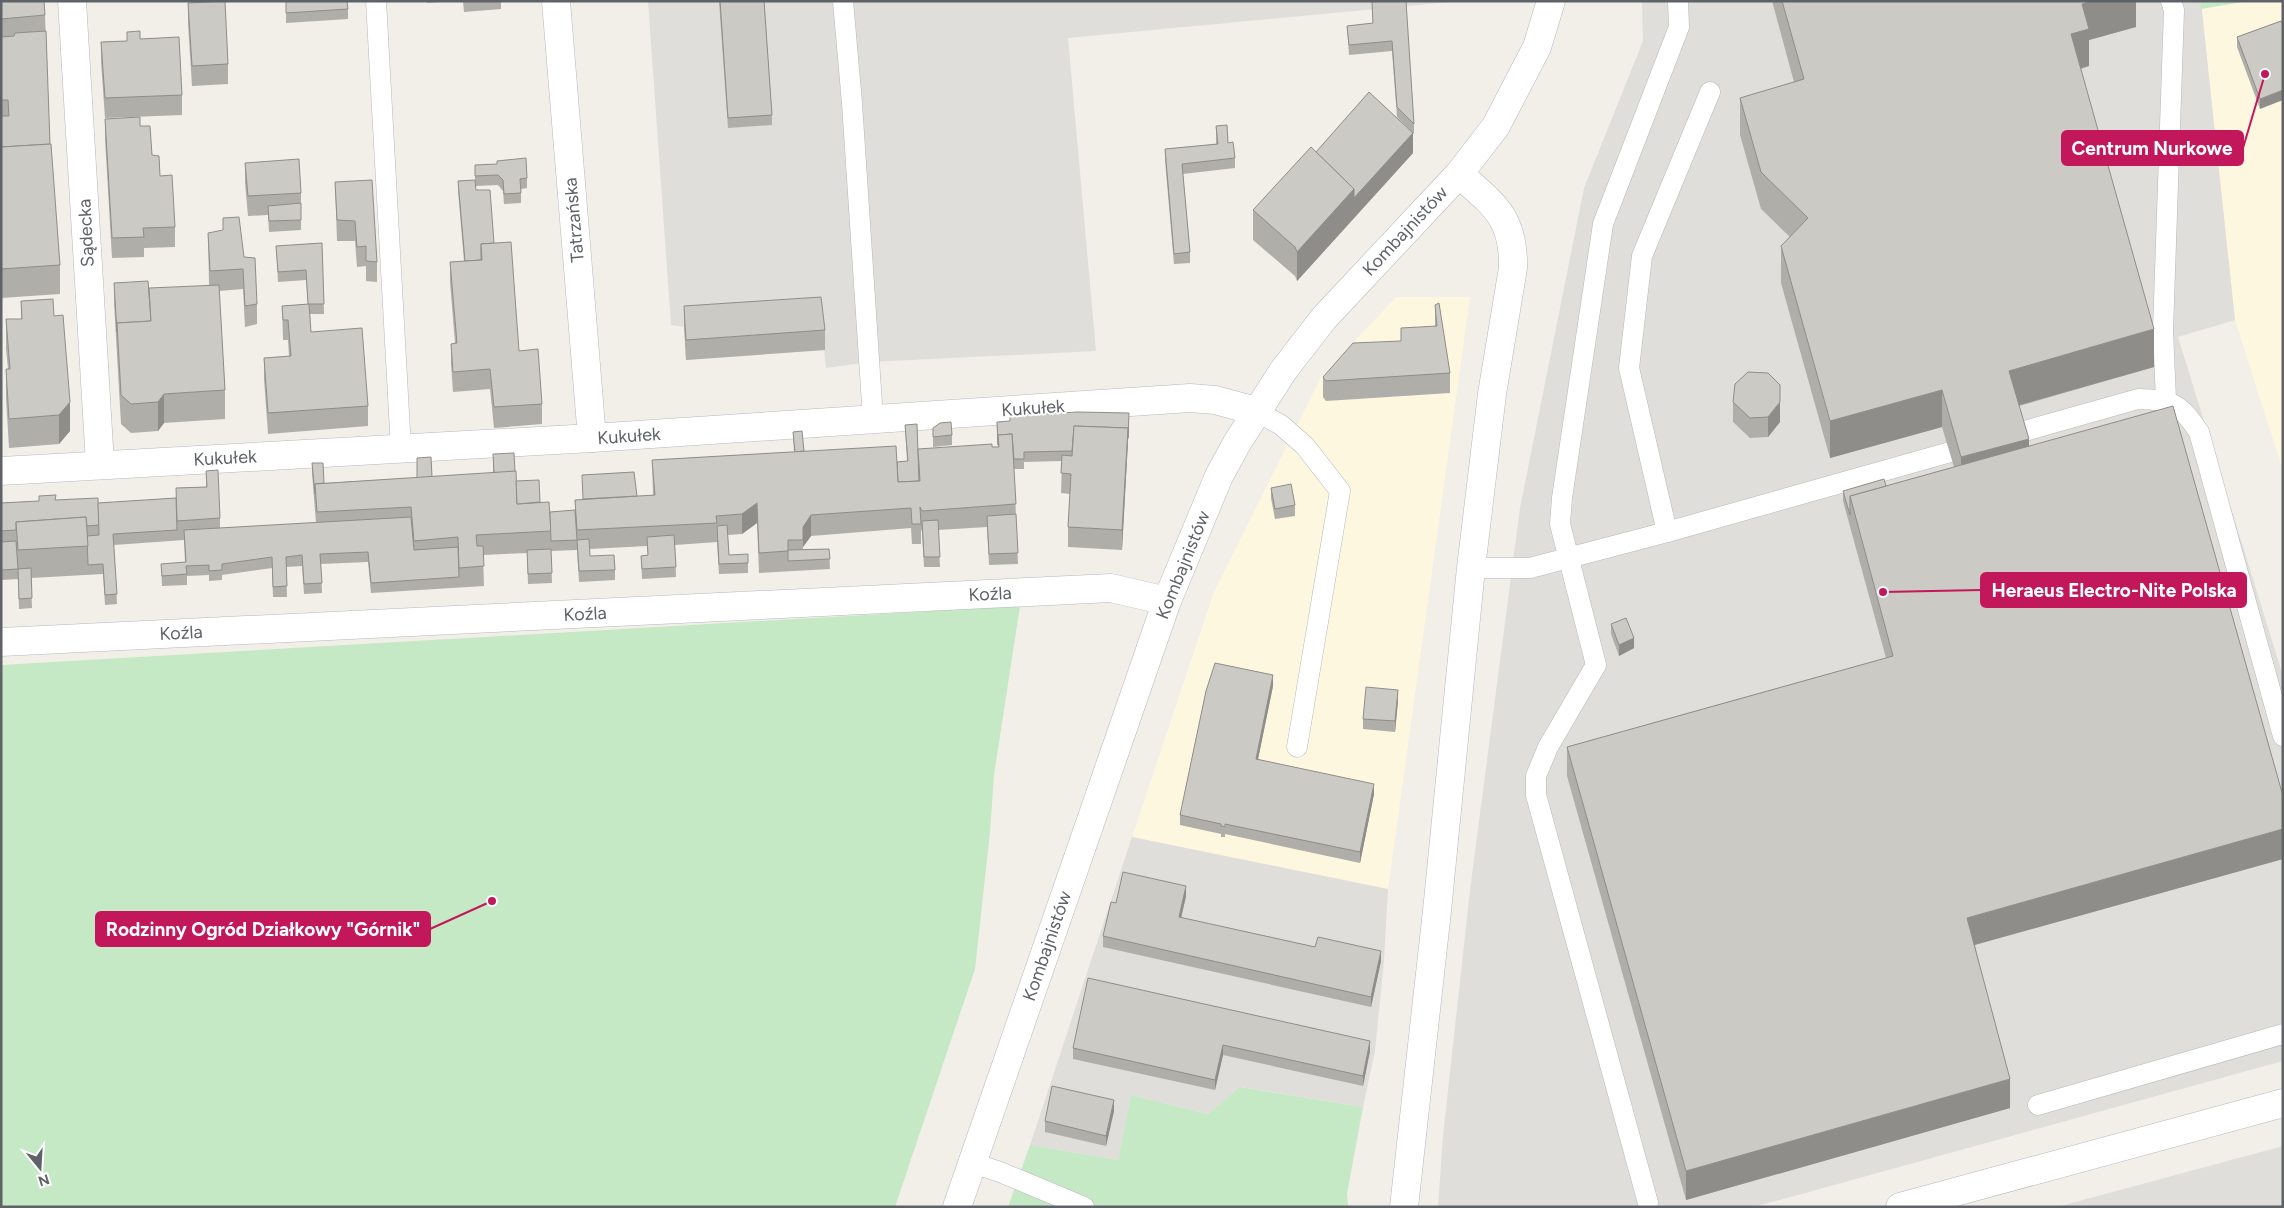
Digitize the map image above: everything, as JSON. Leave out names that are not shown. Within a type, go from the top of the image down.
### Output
[{"type":"street","name":"Sądecka","points":[[72,1],[100,464]]},
{"type":"street","name":"Tatrzańska","points":[[556,1],[592,438]]},
{"type":"street","name":"Kombajnistów","points":[[957,1207],[1168,601],[1219,476],[1256,411],[1324,318],[1459,174],[1496,126],[1537,46],[1551,1]]},
{"type":"street","points":[[1404,1207],[1437,912],[1470,568],[1492,394],[1513,268],[1513,247],[1506,222],[1486,198],[1459,174]]},
{"type":"street","name":"Kukułek","points":[[1,471],[592,438],[1190,398],[1215,400],[1256,411]]},
{"type":"street","name":"Koźla","points":[[1,642],[1110,588],[1168,601]]},
{"type":"street","points":[[1900,1207],[2283,1103]]},
{"type":"lane","points":[[376,1],[401,449]]},
{"type":"lane","points":[[843,1],[853,113],[873,419]]},
{"type":"lane","points":[[1648,1203],[1536,795],[1536,776],[1548,747],[1596,665],[1567,558],[1560,516],[1603,224],[1679,27],[1678,1]]},
{"type":"lane","points":[[2166,400],[2163,330],[2174,10],[2171,1]]},
{"type":"lane","points":[[1668,532],[1629,368],[1642,256],[1710,92]]},
{"type":"lane","points":[[1470,568],[1530,568],[1668,532],[2138,399],[2166,400],[2186,412],[2199,432],[2283,736]]},
{"type":"lane","points":[[1256,411],[1281,426],[1305,446],[1340,491],[1298,747]]},
{"type":"lane","points":[[2038,1105],[2283,1034]]},
{"type":"lane","points":[[973,1163],[1000,1172],[1084,1207]]},
{"type":"shaded area","points":[[648,1],[1460,1],[1068,38],[1096,351],[870,362],[826,368],[824,350],[686,360],[684,327],[671,325]]},
{"type":"shaded area","points":[[1642,1],[2201,1],[2235,320],[2178,337],[2283,676],[2283,1061],[1754,1207],[1438,1207],[1443,1136],[1470,890],[1520,508],[1584,188],[1643,41]]},
{"type":"shaded area","points":[[2248,1],[2283,1],[2283,471],[2235,320],[2201,9]]},
{"type":"shaded area","points":[[1396,297],[1470,297],[1388,889],[1132,837],[1214,592],[1321,377]]},
{"type":"shaded area","points":[[1132,837],[1388,889],[1384,961],[1375,1051],[1363,1107],[1241,1087],[1208,1114],[1131,1095],[1118,1160],[1030,1145]]},
{"type":"shaded area","points":[[2283,1146],[2283,1207],[2057,1207]]},
{"type":"green space","points":[[2201,1],[2248,1],[2201,9]]},
{"type":"green space","points":[[1020,606],[994,775],[990,832],[975,969],[895,1207],[1,1207],[1,665]]},
{"type":"green space","points":[[1240,1087],[1363,1107],[1347,1194],[1348,1207],[1008,1207],[1030,1145],[1118,1160],[1131,1095],[1208,1114]]},
{"type":"building","points":[[1,1],[44,1],[45,15],[1,19]]},
{"type":"building","points":[[225,1],[228,64],[192,66],[188,3]]},
{"type":"building","points":[[286,1],[347,1],[348,9],[286,13]]},
{"type":"building","points":[[720,1],[764,1],[772,115],[728,118]]},
{"type":"building","points":[[1406,1],[1414,124],[1397,107],[1392,41],[1349,45],[1347,26],[1373,23],[1372,2]]},
{"type":"building","points":[[1782,1],[2093,1],[2082,4],[2089,29],[2071,34],[2154,329],[2009,371],[2029,439],[1961,457],[1942,390],[1830,421],[1781,246],[1808,218],[1761,172],[1740,98],[1804,79]]},
{"type":"building","points":[[2281,21],[2283,25],[2283,90],[2260,99],[2237,37]]},
{"type":"building","points":[[46,31],[50,144],[1,147],[1,116],[9,116],[8,100],[1,100],[1,37],[14,36],[15,33]]},
{"type":"building","points":[[140,31],[140,39],[179,37],[182,95],[105,98],[101,42],[127,41],[127,32]]},
{"type":"building","points":[[1369,92],[1413,133],[1354,198],[1354,189],[1316,152]]},
{"type":"building","points":[[140,117],[140,126],[150,126],[152,155],[159,156],[160,176],[172,175],[175,227],[143,228],[144,237],[112,238],[105,119]]},
{"type":"building","points":[[1227,125],[1228,143],[1233,142],[1235,158],[1182,164],[1190,252],[1174,254],[1165,149],[1218,144],[1216,126]]},
{"type":"building","points":[[51,144],[60,265],[1,269],[1,147]]},
{"type":"building","points":[[1311,147],[1354,189],[1297,252],[1295,247],[1253,210]]},
{"type":"building","points":[[526,158],[527,178],[520,179],[521,193],[504,194],[503,180],[498,175],[475,176],[475,165],[497,164],[497,161]]},
{"type":"building","points":[[299,159],[301,193],[248,196],[245,163]]},
{"type":"building","points":[[372,180],[377,262],[366,261],[366,246],[357,247],[355,221],[337,220],[335,182]]},
{"type":"building","points":[[475,180],[476,190],[490,190],[494,243],[481,244],[481,260],[465,261],[458,181]]},
{"type":"building","points":[[301,203],[301,220],[269,221],[268,206]]},
{"type":"building","points":[[239,217],[244,257],[255,258],[257,304],[245,306],[243,269],[210,271],[208,233],[223,230],[223,218]]},
{"type":"building","points":[[511,242],[519,351],[538,349],[542,404],[494,407],[490,369],[453,372],[451,344],[457,343],[450,262],[482,260],[481,244]]},
{"type":"building","points":[[322,243],[324,304],[308,304],[306,270],[278,272],[276,246]]},
{"type":"building","points":[[148,281],[151,321],[117,323],[117,332],[114,283]]},
{"type":"building","points":[[219,285],[225,390],[164,394],[158,402],[131,404],[121,395],[117,323],[151,321],[149,288]]},
{"type":"building","points":[[821,297],[825,330],[686,340],[684,306]]},
{"type":"building","points":[[53,299],[54,316],[63,315],[70,402],[59,415],[9,419],[6,369],[10,369],[6,319],[22,319],[21,301]]},
{"type":"building","points":[[1439,303],[1450,373],[1326,381],[1323,377],[1353,343],[1401,341],[1401,328],[1437,326],[1435,305]]},
{"type":"building","points":[[309,304],[311,332],[362,328],[368,406],[268,413],[264,358],[291,356],[288,320],[283,320],[282,306]]},
{"type":"building","points":[[1748,372],[1768,373],[1780,385],[1780,402],[1768,417],[1750,418],[1733,402],[1735,384]]},
{"type":"building","points":[[2173,406],[2283,796],[2283,829],[1967,918],[2010,1079],[1686,1171],[1567,747],[1893,656],[1850,496]]},
{"type":"building","points":[[1077,412],[1129,413],[1128,438],[1128,428],[1074,426],[1072,451],[1024,452],[1024,459],[1014,459],[1012,434],[998,435],[998,445],[997,422],[1010,421],[1010,416]]},
{"type":"building","points":[[951,422],[952,435],[933,437],[933,428],[940,423]]},
{"type":"building","points":[[917,424],[919,481],[898,482],[897,462],[908,461],[905,425]]},
{"type":"building","points":[[1074,426],[1128,428],[1122,530],[1068,527],[1071,474],[1061,473],[1062,455],[1072,456]]},
{"type":"building","points":[[802,431],[804,451],[795,452],[793,432]]},
{"type":"building","points":[[1012,434],[1016,504],[922,511],[920,507],[921,524],[912,524],[911,508],[811,515],[803,527],[803,540],[788,540],[788,551],[759,553],[757,503],[742,514],[716,516],[717,523],[577,530],[575,500],[655,495],[652,460],[896,446],[898,482],[920,481],[918,449],[992,444],[992,447],[999,447],[998,435]]},
{"type":"building","points":[[514,453],[515,472],[494,473],[493,454]]},
{"type":"building","points":[[431,457],[432,477],[417,478],[417,458]]},
{"type":"building","points":[[312,463],[323,463],[324,483],[315,484],[315,494]]},
{"type":"building","points":[[218,470],[220,518],[177,521],[176,488],[207,487],[206,471]]},
{"type":"building","points":[[516,471],[517,504],[549,502],[551,531],[476,535],[477,546],[483,546],[484,566],[459,568],[458,537],[414,541],[411,507],[317,512],[315,484]]},
{"type":"building","points":[[634,472],[637,496],[583,499],[582,475]]},
{"type":"building","points":[[1884,479],[1886,486],[1850,496],[1850,515],[1843,491]]},
{"type":"building","points":[[539,480],[540,502],[517,504],[516,481]]},
{"type":"building","points":[[1291,484],[1295,505],[1275,509],[1271,488]]},
{"type":"building","points":[[56,495],[55,500],[98,498],[99,525],[87,526],[86,517],[16,522],[16,530],[1,531],[1,503],[39,501],[39,496]]},
{"type":"building","points":[[176,498],[177,530],[113,534],[117,594],[105,595],[103,564],[88,565],[87,536],[99,535],[98,503]]},
{"type":"building","points":[[575,510],[577,540],[551,541],[550,512]]},
{"type":"building","points":[[1016,514],[1018,553],[989,554],[987,516]]},
{"type":"building","points":[[86,517],[88,546],[18,550],[16,522]]},
{"type":"building","points":[[411,517],[414,550],[458,547],[459,577],[371,583],[368,552],[320,554],[322,583],[304,584],[302,555],[286,557],[287,586],[273,587],[272,557],[222,564],[222,570],[209,571],[209,565],[186,566],[187,574],[162,576],[161,564],[186,562],[184,530]]},
{"type":"building","points":[[938,520],[940,557],[924,557],[922,521]]},
{"type":"building","points":[[727,525],[729,555],[748,554],[748,563],[719,564],[717,526]]},
{"type":"building","points":[[674,535],[676,567],[642,569],[641,556],[648,555],[647,537]]},
{"type":"building","points":[[589,539],[590,556],[614,555],[615,570],[579,571],[577,540]]},
{"type":"building","points":[[16,541],[18,569],[1,570],[1,542]]},
{"type":"building","points":[[551,549],[552,573],[528,574],[527,550]]},
{"type":"building","points":[[829,549],[830,559],[788,561],[788,550]]},
{"type":"building","points":[[31,568],[32,598],[19,599],[18,569]]},
{"type":"building","points":[[1626,618],[1634,638],[1619,645],[1611,624]]},
{"type":"building","points":[[1215,663],[1273,675],[1256,759],[1374,784],[1360,852],[1225,824],[1225,827],[1221,826],[1221,824],[1180,815],[1206,691]]},
{"type":"building","points":[[1366,687],[1398,690],[1395,721],[1363,719]]},
{"type":"building","points":[[1123,872],[1186,886],[1179,917],[1315,947],[1318,937],[1381,951],[1371,997],[1103,936],[1111,902],[1116,903]]},
{"type":"building","points":[[1088,978],[1370,1041],[1363,1076],[1223,1045],[1215,1080],[1073,1048]]},
{"type":"building","points":[[1052,1086],[1114,1100],[1106,1136],[1045,1121]]},
{"type":"place","name":"Centrum Nurkowe","points":[[2265,74]]},
{"type":"place","name":"Heraeus Electro-Nite Polska","points":[[1883,592]]},
{"type":"place","name":"Rodzinny Ogród Działkowy \"Górnik\"","points":[[492,901]]}]
